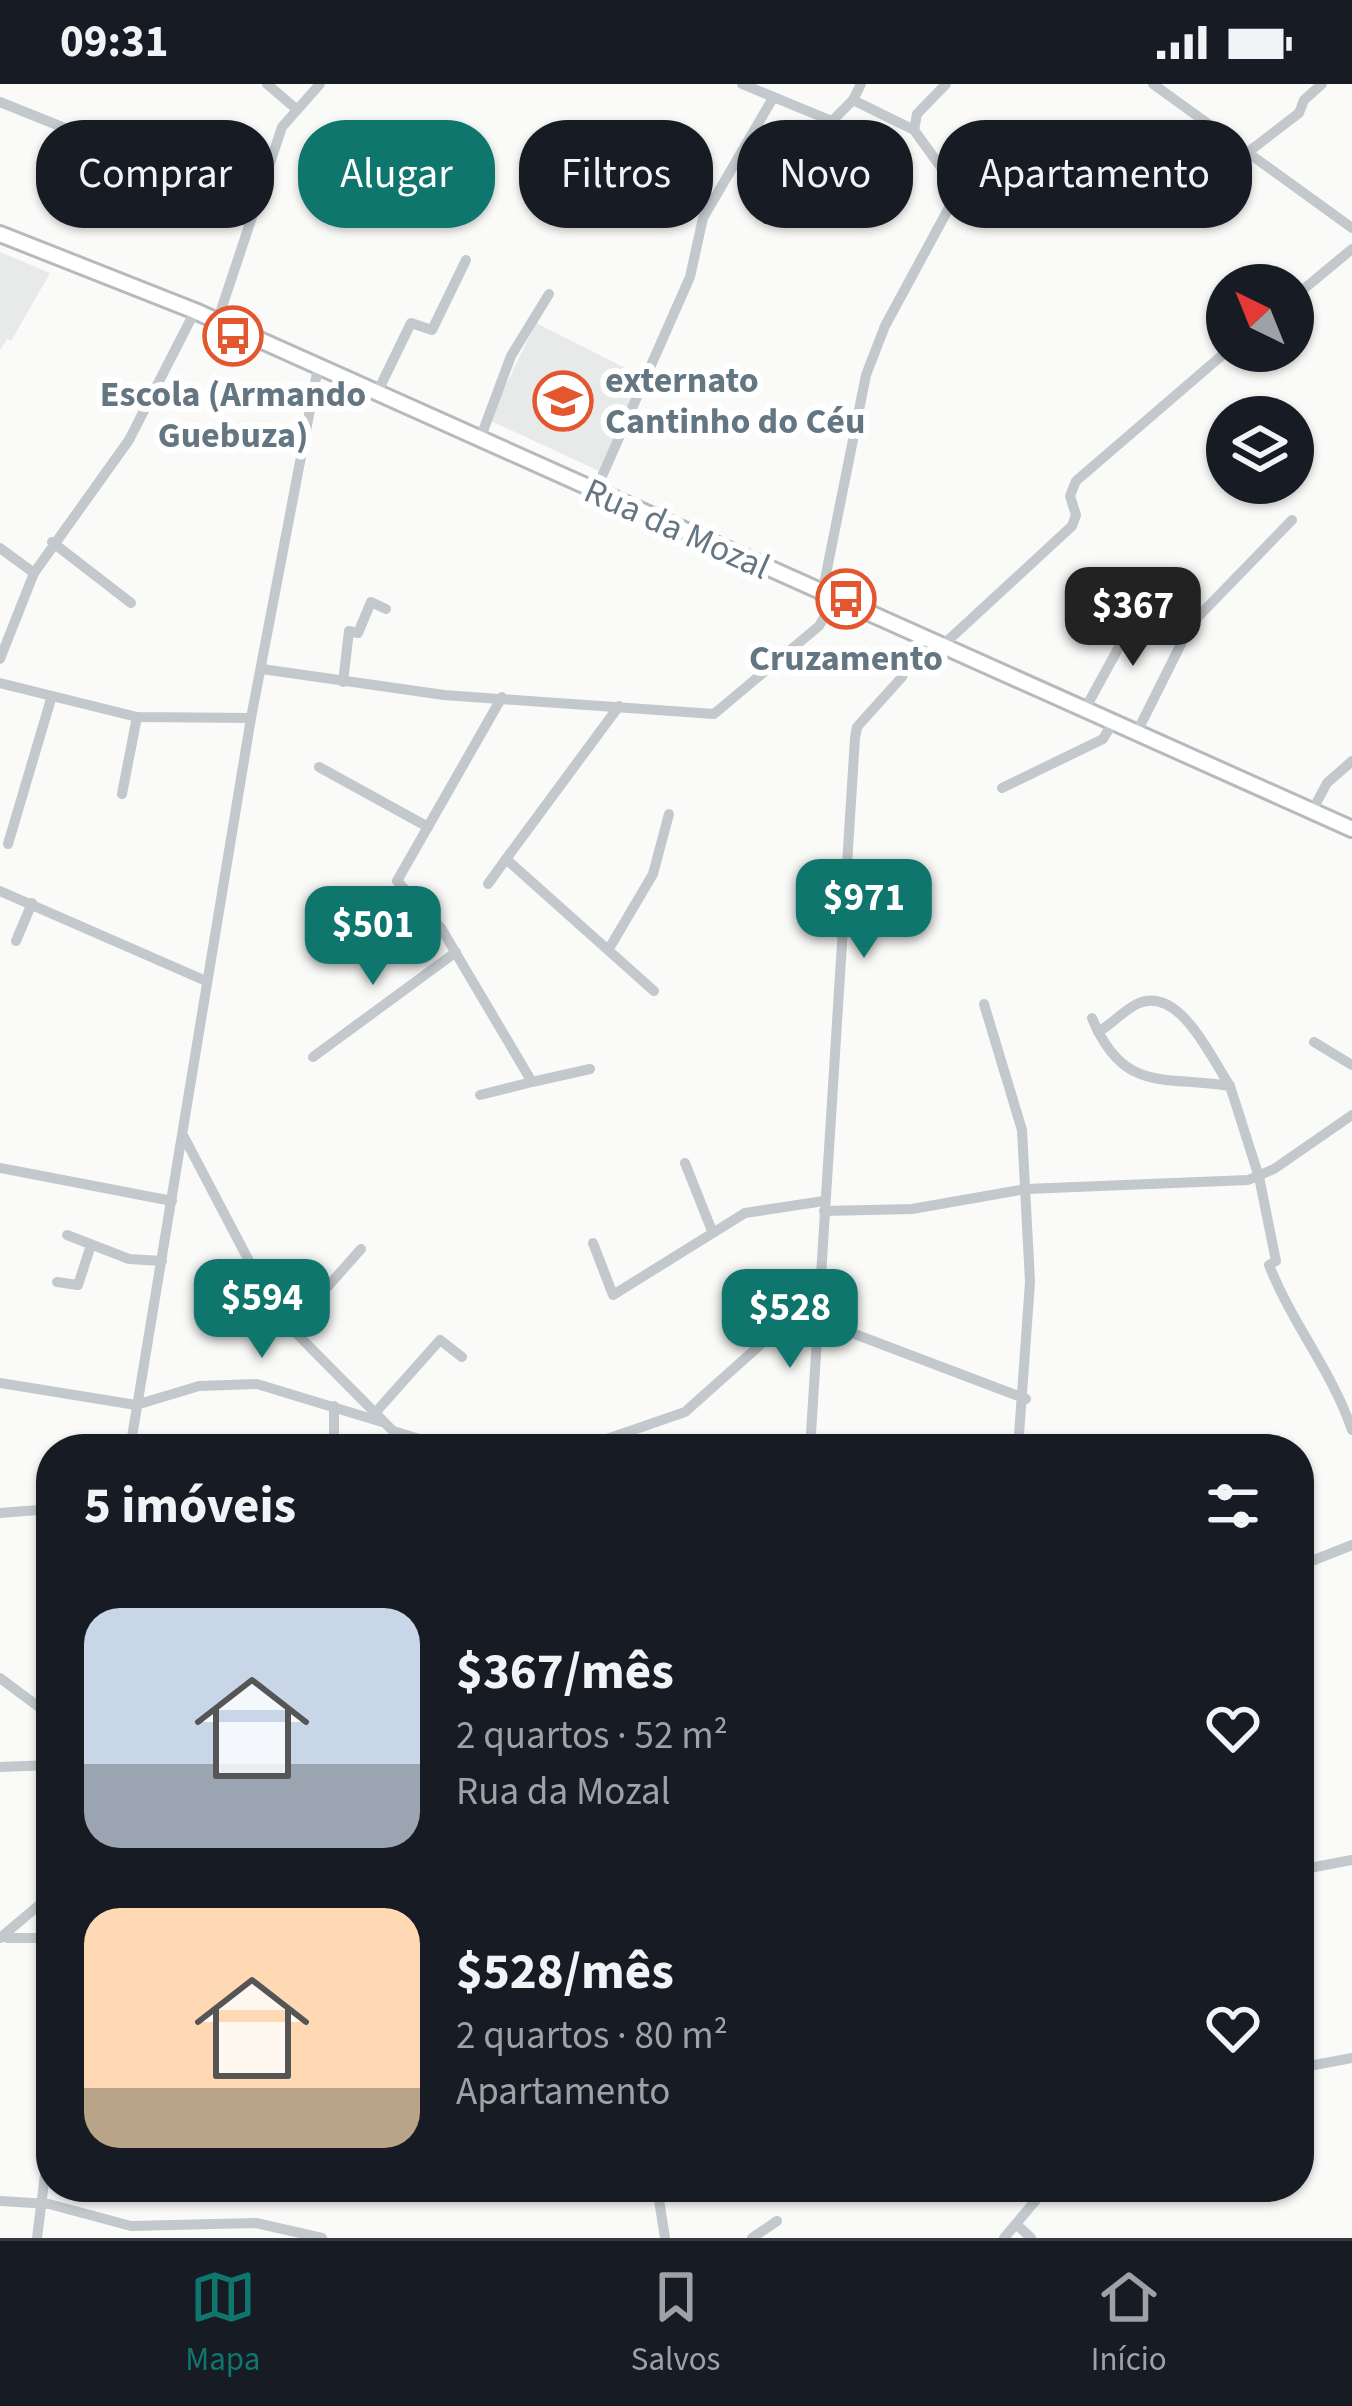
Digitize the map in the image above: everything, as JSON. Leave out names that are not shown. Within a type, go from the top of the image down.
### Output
[{"type":"main road","name":"Rua da Mozal","points":[[0,234],[195,311],[1352,829]]},
{"type":"street","points":[[268,84],[295,108]]},
{"type":"street","points":[[217,322],[272,153],[295,108],[320,84]]},
{"type":"street","points":[[742,84],[836,121],[861,84]]},
{"type":"street","points":[[914,130],[916,113],[946,84]]},
{"type":"street","points":[[1153,84],[1202,120]]},
{"type":"street","points":[[1252,149],[1299,113],[1304,100],[1322,84]]},
{"type":"street","points":[[595,492],[690,277],[703,218],[773,98]]},
{"type":"street","points":[[262,669],[343,682],[714,713],[819,626],[829,596],[866,374],[895,307],[958,191],[914,130],[854,100]]},
{"type":"street","points":[[0,102],[45,120]]},
{"type":"street","points":[[1252,157],[1352,228]]},
{"type":"street","points":[[1314,281],[1352,249]]},
{"type":"street","points":[[377,393],[411,323],[432,330],[466,260]]},
{"type":"street","points":[[480,439],[511,356],[549,294]]},
{"type":"street","points":[[0,658],[34,573],[129,440],[195,311]]},
{"type":"street","points":[[132,1434],[251,718],[318,368]]},
{"type":"street","points":[[942,646],[1072,526],[1076,515],[1070,496],[1076,481],[1206,369]]},
{"type":"street","points":[[1137,732],[1191,624],[1292,520]]},
{"type":"street","points":[[52,542],[130,603]]},
{"type":"street","points":[[0,548],[34,573]]},
{"type":"street","points":[[343,682],[349,631],[358,634],[371,602],[386,609]]},
{"type":"street","points":[[1085,709],[1141,607]]},
{"type":"street","points":[[811,1434],[855,738],[857,727],[902,677],[921,636]]},
{"type":"street","points":[[0,683],[137,717],[251,718]]},
{"type":"street","points":[[502,697],[397,881],[442,928],[532,1082]]},
{"type":"street","points":[[8,844],[51,699]]},
{"type":"street","points":[[488,884],[619,706]]},
{"type":"street","points":[[122,794],[137,717]]},
{"type":"street","points":[[1002,788],[1103,739],[1113,722]]},
{"type":"street","points":[[1312,811],[1327,783],[1352,761]]},
{"type":"street","points":[[320,767],[428,827]]},
{"type":"street","points":[[610,947],[653,874],[668,814]]},
{"type":"street","points":[[506,859],[610,947],[654,992]]},
{"type":"street","points":[[0,891],[206,981]]},
{"type":"street","points":[[16,941],[32,903]]},
{"type":"street","points":[[313,1057],[456,952]]},
{"type":"street","points":[[1098,1032],[1140,1003],[1155,999],[1168,1004],[1187,1022],[1230,1086],[1259,1177],[1276,1261],[1269,1265],[1288,1314],[1338,1388],[1352,1430]]},
{"type":"street","points":[[984,1004],[1022,1130],[1025,1399],[1020,1434]]},
{"type":"street","points":[[1092,1018],[1114,1058],[1139,1076],[1167,1083],[1230,1086]]},
{"type":"street","points":[[1314,1042],[1352,1065]]},
{"type":"street","points":[[480,1096],[590,1069]]},
{"type":"street","points":[[593,1243],[614,1294],[750,1212],[824,1206],[911,1209],[1026,1189],[1259,1177],[1352,1115]]},
{"type":"street","points":[[182,1134],[270,1301],[290,1328],[400,1434]]},
{"type":"street","points":[[685,1162],[712,1231]]},
{"type":"street","points":[[0,1168],[172,1202]]},
{"type":"street","points":[[68,1235],[129,1259],[161,1261]]},
{"type":"street","points":[[57,1282],[78,1285],[91,1245]]},
{"type":"street","points":[[290,1328],[361,1249]]},
{"type":"street","points":[[622,1434],[686,1412],[816,1295]]},
{"type":"street","points":[[815,1319],[1025,1399]]},
{"type":"street","points":[[375,1413],[440,1340],[462,1357]]},
{"type":"street","points":[[0,1383],[136,1405],[221,1383],[272,1386],[385,1423]]},
{"type":"street","points":[[334,1406],[334,1434]]},
{"type":"street","points":[[0,1513],[36,1509]]},
{"type":"street","points":[[1314,1560],[1352,1545]]},
{"type":"street","points":[[0,1678],[36,1705]]},
{"type":"street","points":[[0,1767],[36,1766]]},
{"type":"street","points":[[1314,1867],[1352,1860]]},
{"type":"street","points":[[0,1939],[36,1908]]},
{"type":"street","points":[[0,1939],[36,1938]]},
{"type":"street","points":[[1314,2065],[1352,2059]]},
{"type":"street","points":[[0,2201],[39,2206],[130,2232],[198,2232],[256,2222],[322,2238]]},
{"type":"street","points":[[37,2238],[40,2202]]},
{"type":"street","points":[[659,2202],[665,2238]]},
{"type":"street","points":[[1004,2238],[1034,2202]]},
{"type":"street","points":[[752,2238],[777,2221]]},
{"type":"street","points":[[1016,2224],[1031,2238]]},
{"type":"shaded area","points":[[0,252],[50,273],[11,341],[7,339],[0,350]]},
{"type":"shaded area","name":"externato Cantinho do Céu","points":[[536,323],[641,376],[599,471],[489,420]]},
{"type":"place","name":"Escola (Armando Guebuza)","points":[[233,336]]},
{"type":"place","name":"externato Cantinho do Céu","points":[[563,401]]},
{"type":"place","name":"Cruzamento","points":[[846,599]]}]
